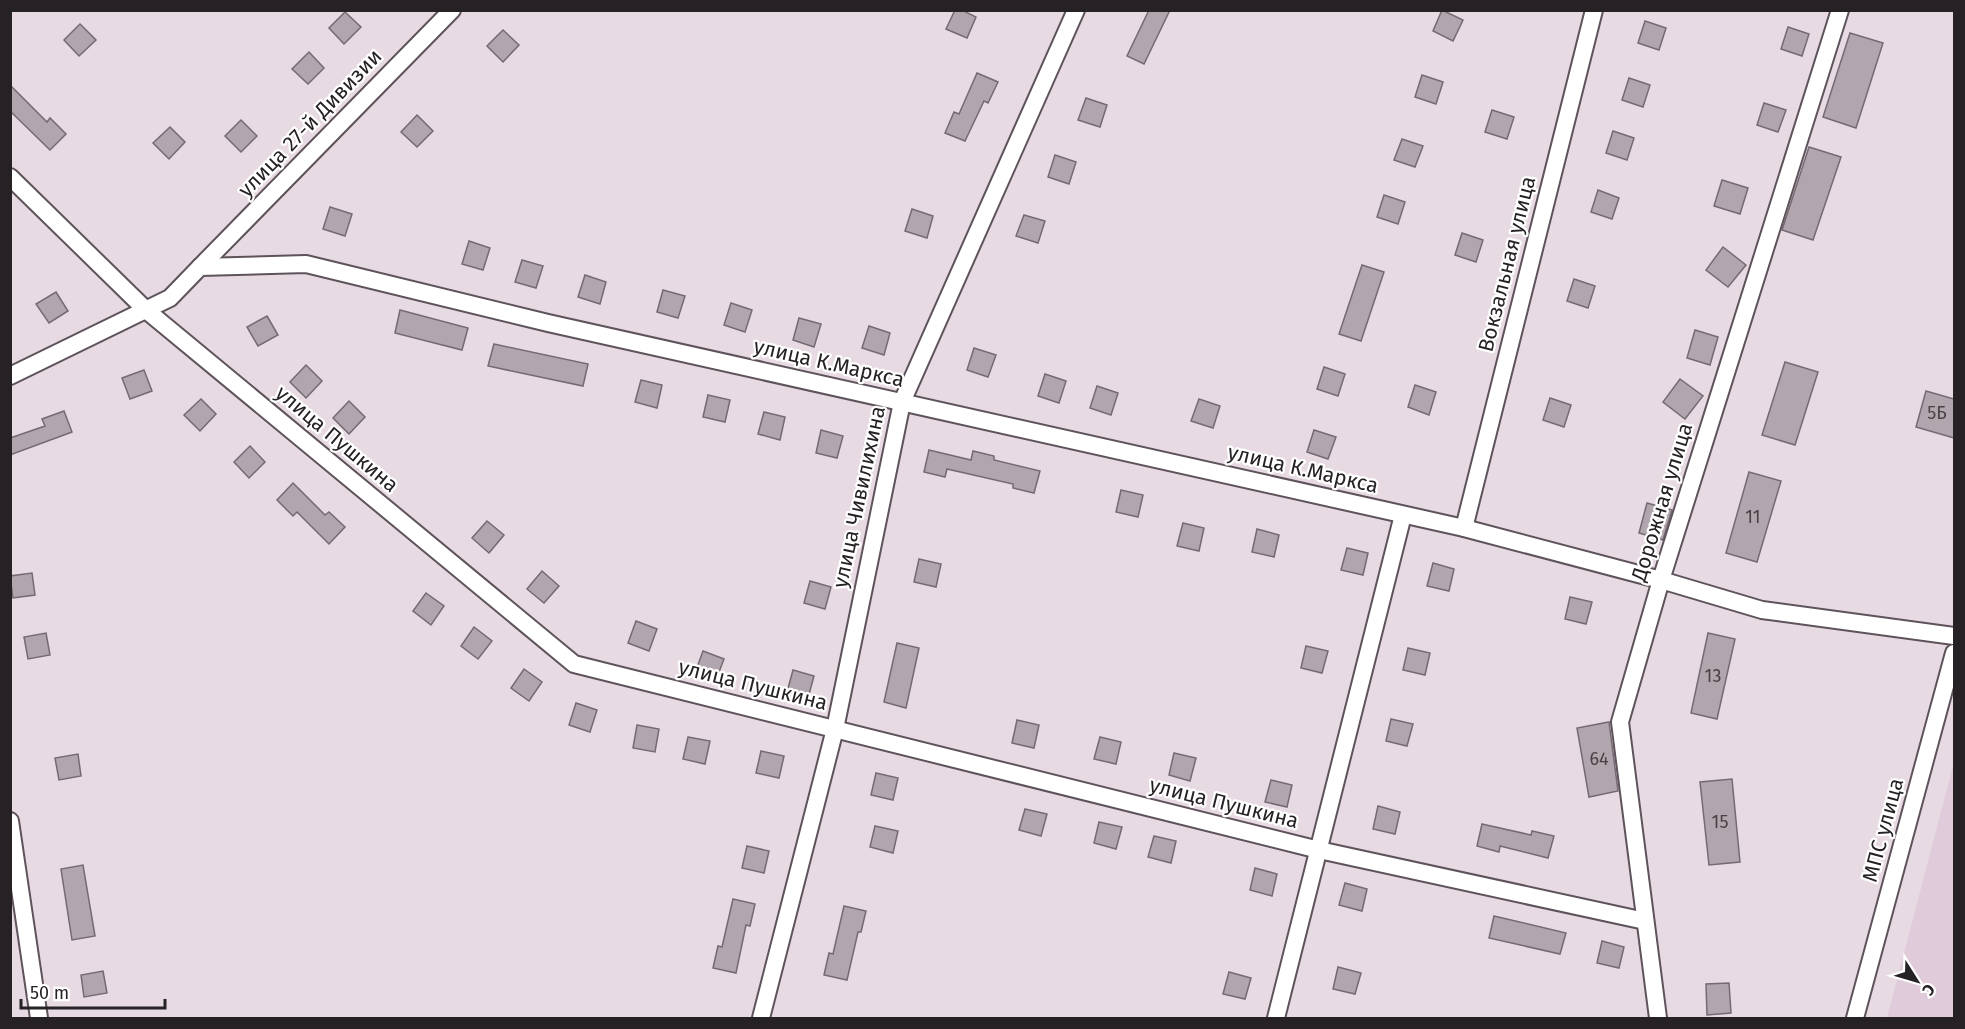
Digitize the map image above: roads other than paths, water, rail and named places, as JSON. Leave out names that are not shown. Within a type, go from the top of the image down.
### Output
[{"type":"street","name":"улица 27-й Дивизии","points":[[200,267],[452,10]]},
{"type":"street","name":"улица Чивилихина","points":[[761,1018],[835,729],[902,402],[1076,10]]},
{"type":"street","name":"Вокзальная улица","points":[[1464,528],[1594,10]]},
{"type":"street","name":"Дорожная улица","points":[[1658,1018],[1620,722],[1661,580],[1840,10]]},
{"type":"street","name":"улица Пушкина","points":[[10,177],[146,310],[574,664],[1318,849],[1645,921]]},
{"type":"street","name":"улица К.Маркса","points":[[200,267],[306,264],[548,323],[1464,528],[1661,580],[1762,610],[1954,636]]},
{"type":"street","points":[[10,376],[170,298],[200,267]]},
{"type":"street","points":[[1276,1018],[1403,515]]},
{"type":"street","name":"МПС улица","points":[[1855,1018],[1954,653]]},
{"type":"street","points":[[10,820],[39,1018]]}]
